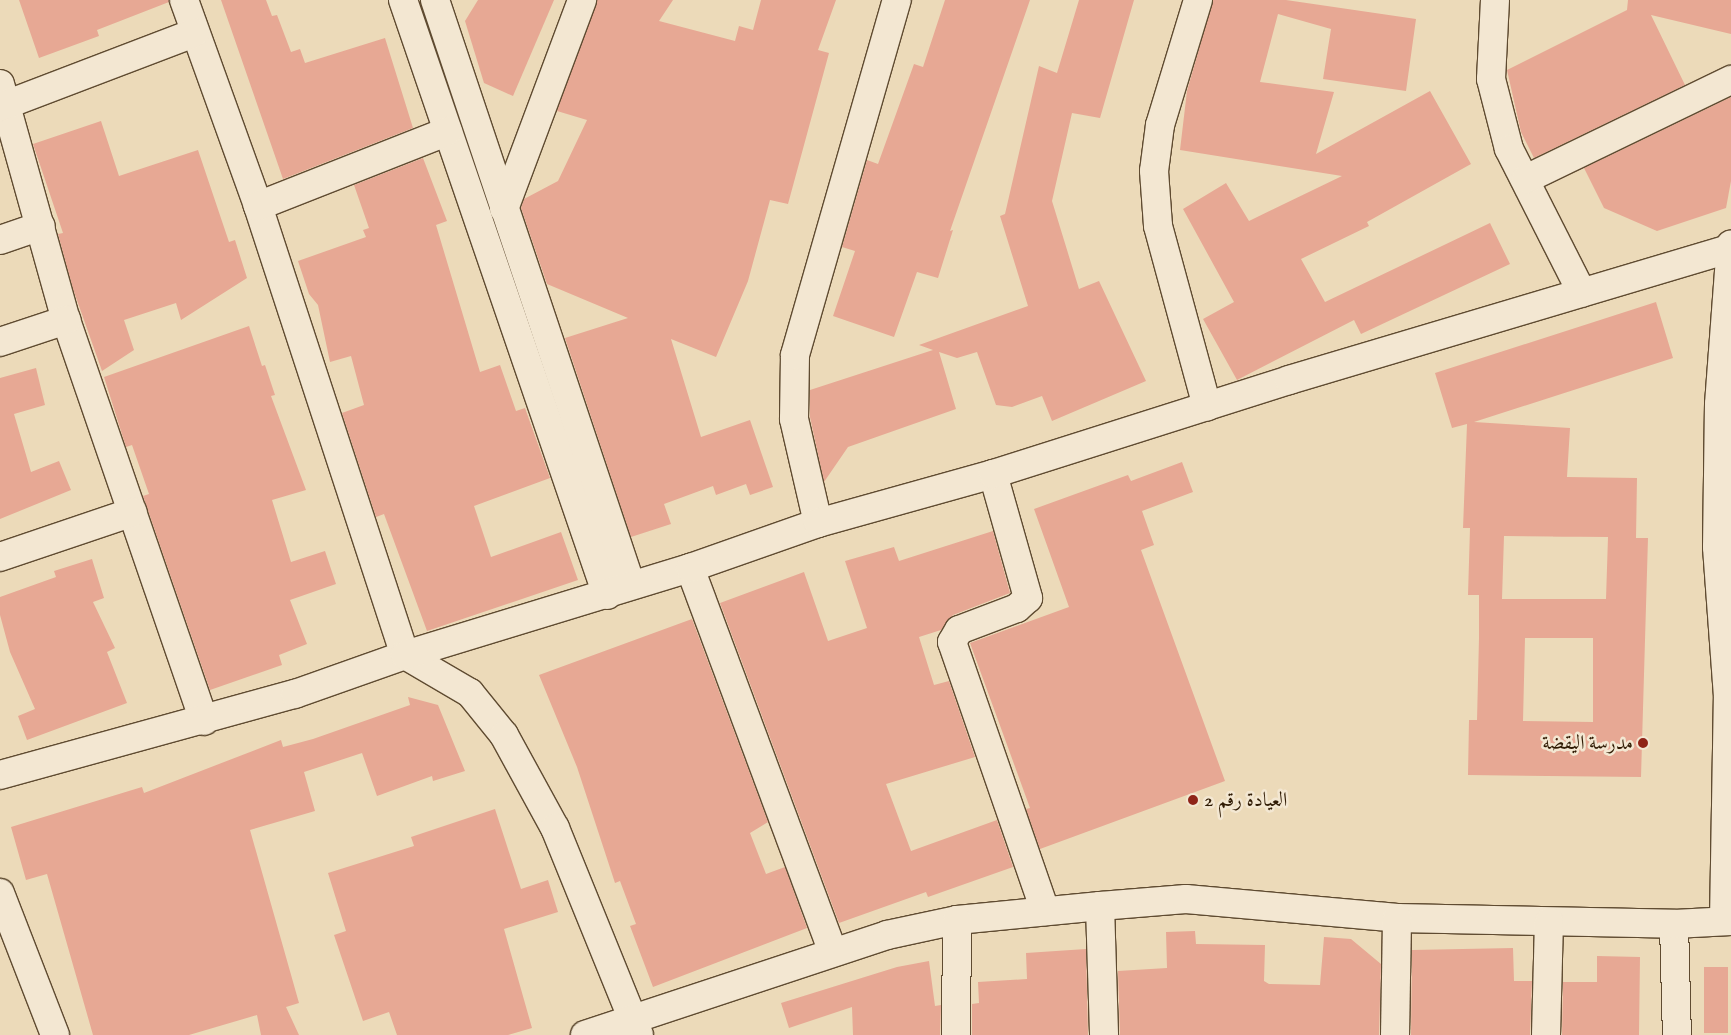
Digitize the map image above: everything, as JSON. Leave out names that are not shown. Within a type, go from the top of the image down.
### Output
[{"type":"street","points":[[184,0],[194,33],[258,206],[405,655],[470,692],[504,735],[555,828],[636,1026]]},
{"type":"street","points":[[403,0],[448,131],[619,590]]},
{"type":"street","points":[[435,0],[504,209],[619,590]]},
{"type":"street","points":[[504,209],[582,0]]},
{"type":"street","points":[[818,523],[794,419],[795,355],[896,0]]},
{"type":"street","points":[[1198,0],[1160,125],[1154,171],[1158,226],[1207,406]]},
{"type":"street","points":[[1495,0],[1491,79],[1509,149],[1526,179],[1582,293]]},
{"type":"street","points":[[194,33],[2,98],[41,226],[66,320],[204,721]]},
{"type":"street","points":[[1526,179],[1731,80]]},
{"type":"street","points":[[258,206],[448,131]]},
{"type":"street","points":[[0,240],[41,226]]},
{"type":"street","points":[[0,775],[204,721],[405,655],[690,568],[818,523],[993,474],[1207,406],[1731,247],[1725,405],[1724,547],[1730,697],[1728,920],[1674,924],[1397,918],[1186,899],[1046,911],[957,920],[887,935],[833,952],[636,1026],[585,1035]]},
{"type":"street","points":[[0,342],[66,320]]},
{"type":"street","points":[[993,474],[1028,598],[1018,608],[959,630],[952,642],[1046,911]]},
{"type":"street","points":[[0,557],[133,512]]},
{"type":"street","points":[[690,568],[833,952]]},
{"type":"street","points":[[0,893],[55,1035]]},
{"type":"street","points":[[1100,906],[1104,1035]]},
{"type":"street","points":[[1395,1035],[1397,918]]},
{"type":"street","points":[[956,1035],[957,920]]},
{"type":"street","points":[[1546,1035],[1549,922]]},
{"type":"street","points":[[1674,924],[1677,1035]]},
{"type":"building","points":[[19,0],[169,0],[169,2],[97,30],[99,36],[39,58]]},
{"type":"building","points":[[221,0],[266,0],[272,16],[277,15],[291,52],[300,49],[305,63],[385,38],[413,128],[283,179]]},
{"type":"building","points":[[478,0],[554,0],[513,96],[484,83],[465,21]]},
{"type":"building","points":[[597,0],[673,0],[659,21],[735,41],[739,26],[753,30],[761,0],[836,0],[818,50],[829,53],[788,204],[770,200],[748,281],[716,357],[671,339],[701,437],[750,420],[773,487],[750,495],[746,484],[716,495],[713,486],[664,504],[671,524],[631,537],[565,338],[628,318],[547,284],[521,208],[524,199],[558,181],[587,120],[557,111]]},
{"type":"building","points":[[945,0],[1030,0],[950,231],[953,230],[938,278],[917,272],[894,337],[833,316],[855,251],[842,247],[867,160],[878,164],[914,64],[923,67]]},
{"type":"building","points":[[1079,0],[1134,0],[1100,118],[1072,113],[1052,201],[1079,289],[1099,281],[1146,381],[1052,421],[1042,396],[1012,407],[996,405],[977,352],[957,358],[939,352],[956,409],[848,447],[824,482],[810,417],[810,390],[933,350],[919,345],[1028,306],[1000,216],[1005,214],[1039,66],[1057,73]]},
{"type":"building","points":[[1213,0],[1286,0],[1416,19],[1406,91],[1323,79],[1331,29],[1278,14],[1260,82],[1334,92],[1316,154],[1430,91],[1471,164],[1367,222],[1369,226],[1301,259],[1325,302],[1490,223],[1510,264],[1361,334],[1354,320],[1237,380],[1203,319],[1234,302],[1183,209],[1226,183],[1249,221],[1342,176],[1180,150],[1187,91]]},
{"type":"building","points":[[1628,0],[1731,0],[1731,34],[1651,15],[1685,85],[1534,158],[1521,132],[1507,70],[1627,10]]},
{"type":"building","points":[[1731,97],[1731,181],[1726,208],[1657,231],[1604,208],[1584,168]]},
{"type":"building","points":[[101,121],[119,176],[198,150],[229,242],[235,240],[247,278],[181,320],[176,303],[124,320],[134,350],[102,371],[73,289],[58,234],[63,233],[33,144]]},
{"type":"building","points":[[423,158],[447,221],[436,225],[480,372],[500,365],[516,411],[525,408],[550,478],[474,506],[491,557],[561,532],[578,580],[427,631],[384,514],[376,517],[342,413],[364,405],[351,356],[330,362],[318,305],[309,294],[298,261],[366,237],[363,230],[369,228],[354,185]]},
{"type":"building","points":[[1656,302],[1673,358],[1474,422],[1570,428],[1567,477],[1637,478],[1636,538],[1648,538],[1641,777],[1468,775],[1469,720],[1477,720],[1479,595],[1468,595],[1470,528],[1463,528],[1467,424],[1452,428],[1435,373]],"holes":[[[1504,536],[1608,537],[1606,599],[1502,599]],[[1525,638],[1593,638],[1593,722],[1523,721]]]},
{"type":"building","points":[[249,326],[262,366],[265,365],[275,395],[271,396],[306,490],[272,500],[291,562],[325,551],[336,584],[290,600],[307,644],[279,655],[282,665],[210,690],[143,496],[149,494],[132,445],[126,447],[104,377]]},
{"type":"building","points":[[36,368],[45,405],[14,414],[31,472],[59,461],[71,490],[0,519],[0,378]]},
{"type":"building","points":[[1182,462],[1193,492],[1142,511],[1154,545],[1141,550],[1225,781],[1040,849],[1026,809],[1030,808],[970,643],[1069,607],[1034,509],[1128,475],[1131,481]]},
{"type":"building","points":[[993,531],[1010,593],[953,615],[941,630],[919,637],[934,685],[949,681],[975,757],[886,784],[911,851],[997,820],[1013,867],[928,897],[926,892],[839,923],[720,603],[804,572],[828,641],[867,628],[845,561],[894,547],[899,561]]},
{"type":"building","points":[[92,559],[104,598],[93,602],[115,648],[107,652],[127,703],[27,740],[18,716],[35,709],[10,652],[0,615],[0,597],[56,577],[54,571]]},
{"type":"building","points":[[692,619],[768,822],[750,833],[766,874],[785,867],[807,928],[653,987],[630,926],[636,924],[620,881],[615,883],[577,767],[539,675]]},
{"type":"building","points":[[408,697],[438,705],[465,771],[433,781],[432,776],[377,796],[362,753],[304,772],[315,811],[250,830],[299,1003],[286,1007],[299,1035],[261,1035],[257,1015],[189,1035],[93,1035],[47,874],[26,880],[11,827],[142,787],[144,793],[281,740],[283,747],[313,739],[410,705]]},
{"type":"building","points":[[495,809],[521,889],[548,880],[558,912],[504,929],[532,1028],[508,1035],[397,1035],[389,1012],[363,1021],[334,935],[346,931],[328,873],[414,846],[411,837]]},
{"type":"building","points":[[1195,931],[1196,944],[1265,945],[1264,981],[1269,984],[1320,985],[1324,937],[1351,939],[1381,964],[1379,1035],[1120,1035],[1118,971],[1167,968],[1166,932]]},
{"type":"building","points":[[1513,948],[1514,981],[1532,981],[1530,1035],[1411,1035],[1412,950]]},
{"type":"building","points":[[1086,949],[1088,1035],[972,1035],[972,1004],[979,1003],[978,982],[1027,979],[1026,953]]},
{"type":"building","points":[[1597,956],[1640,957],[1639,1035],[1562,1035],[1563,982],[1597,982]]},
{"type":"building","points":[[929,961],[935,1006],[941,1005],[940,1035],[853,1035],[852,1007],[789,1028],[781,1003],[897,967]]},
{"type":"building","points":[[1704,967],[1728,967],[1728,1033],[1704,1033]]},
{"type":"place","name":"مدرسة اليقضة","points":[[1643,743]]},
{"type":"place","name":"العيادة رقم 2","points":[[1193,800]]}]
